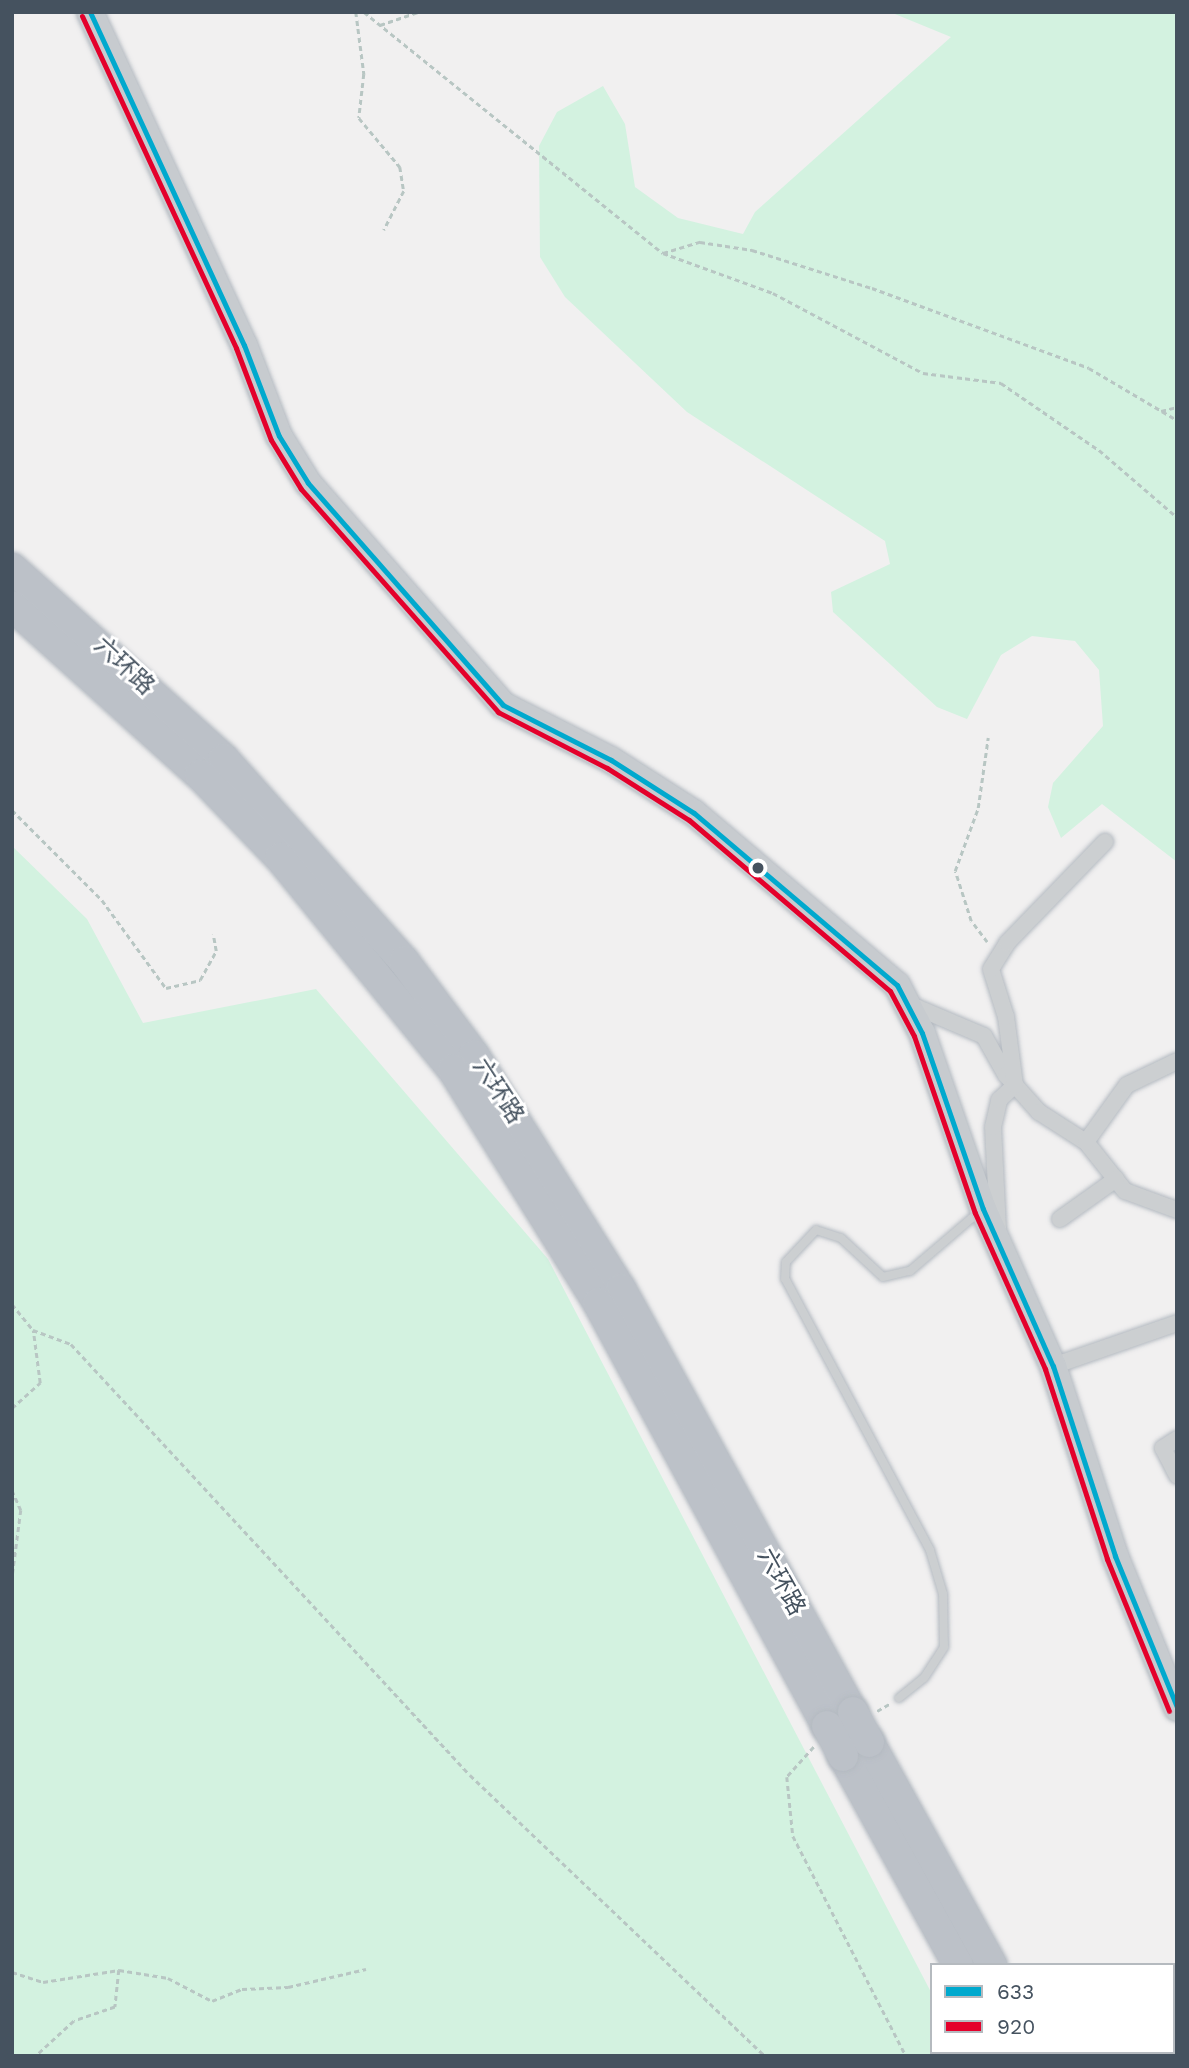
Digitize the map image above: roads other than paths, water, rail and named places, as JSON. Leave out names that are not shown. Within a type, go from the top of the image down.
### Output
[{"type":"highway","name":"六环路","points":[[12,568],[224,759],[404,961],[474,1055],[621,1289],[864,1712],[869,1742],[991,1963]]},
{"type":"highway","name":"六环路","points":[[12,606],[200,775],[280,858],[453,1070],[598,1303],[832,1740],[957,1963]]},
{"type":"main road","points":[[90,12],[244,345],[279,436],[308,482],[503,705],[611,760],[694,813],[897,985],[909,1004],[983,1209],[998,1235],[1053,1366],[1115,1556],[1177,1707]]},
{"type":"street","points":[[1015,1085],[1006,1017],[991,968],[999,956],[1105,842]]},
{"type":"street","points":[[909,1004],[984,1036],[1015,1085],[1039,1112],[1086,1142],[1125,1191],[1177,1209]]},
{"type":"street","points":[[1086,1142],[1127,1085],[1177,1061]]},
{"type":"street","points":[[998,1235],[993,1127],[999,1100],[1015,1085]]},
{"type":"street","points":[[1060,1219],[1116,1179]]},
{"type":"street","points":[[1053,1366],[1177,1323]]},
{"type":"street","points":[[1177,1439],[1163,1448],[1177,1476]]},
{"type":"lane","points":[[899,1698],[924,1678],[944,1647],[943,1594],[930,1550],[785,1279],[786,1262],[816,1230],[841,1238],[883,1277],[910,1271],[983,1209]]}]
